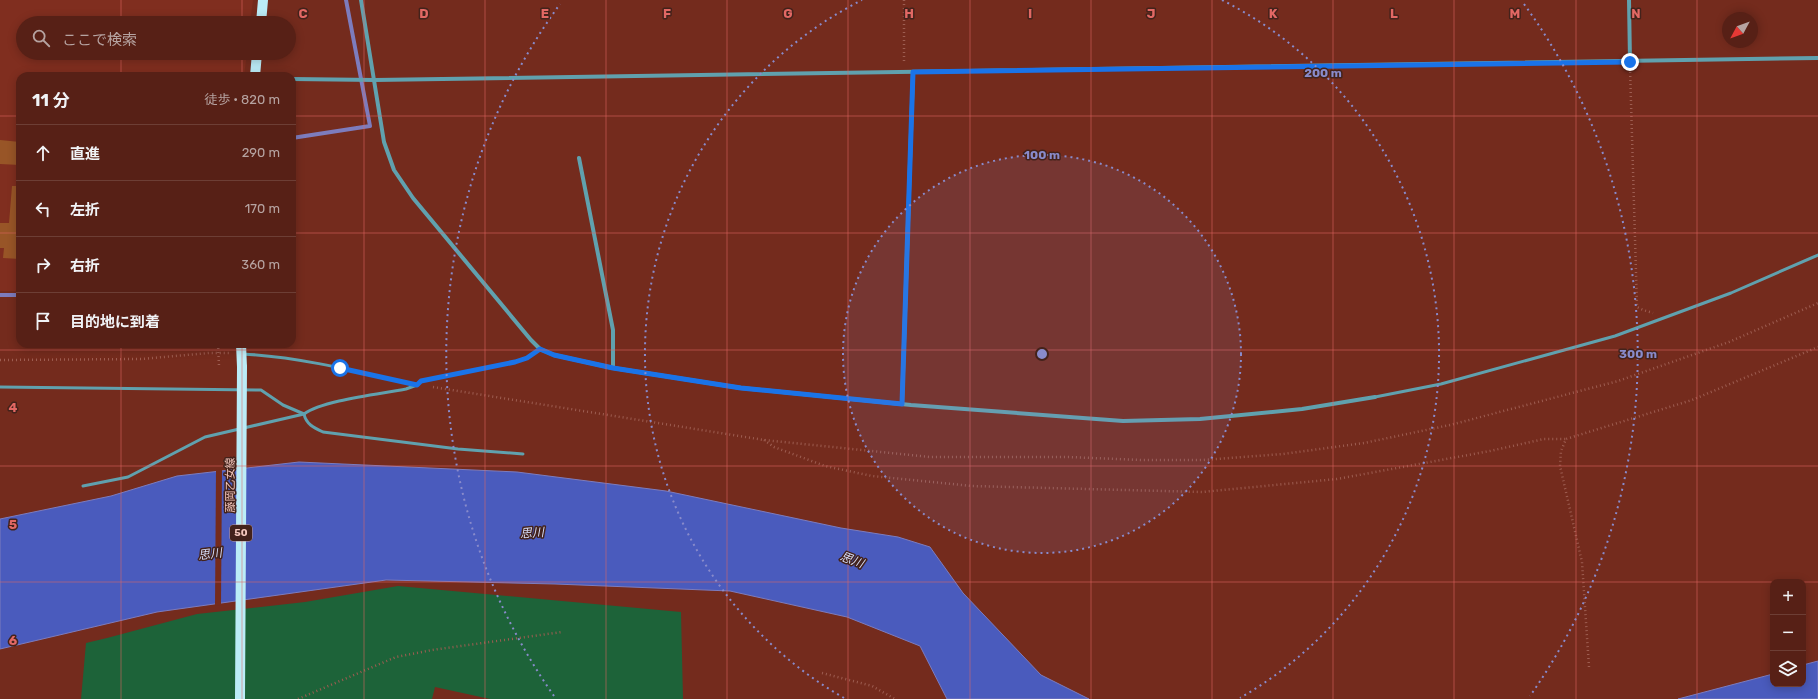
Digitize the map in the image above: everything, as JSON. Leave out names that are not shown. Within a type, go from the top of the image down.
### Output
[{"type":"main road","points":[[262,16],[263,0]]},
{"type":"main road","points":[[255,72],[256,60]]},
{"type":"main road","name":"藤岡乙女線","points":[[240,699],[241,349]]},
{"type":"street","points":[[361,0],[384,142],[394,170],[413,198],[540,349],[554,355],[613,368],[741,388],[902,404],[1123,421],[1200,419],[1302,409],[1375,397]]},
{"type":"street","points":[[1629,0],[1630,62]]},
{"type":"street","points":[[296,79],[375,80],[1818,58]]},
{"type":"street","points":[[902,404],[913,72]]},
{"type":"street","points":[[579,158],[613,330],[613,368]]},
{"type":"lane","points":[[1375,397],[1441,384],[1615,336],[1731,293],[1818,255]]},
{"type":"lane","points":[[241,349],[417,385]]},
{"type":"lane","points":[[83,486],[128,477],[205,437],[304,414],[311,409],[328,404],[406,389],[417,385],[421,381],[515,362],[527,358],[540,349]]},
{"type":"lane","points":[[0,387],[261,390],[283,405],[304,414],[306,420],[314,428],[323,432],[458,449],[523,454]]},
{"type":"path","points":[[904,0],[904,72]]},
{"type":"path","points":[[1630,62],[1637,307],[1666,316]]},
{"type":"path","points":[[764,440],[774,447],[825,466],[872,476],[972,486],[1202,492],[1337,479],[1544,439],[1566,439],[1692,400],[1818,347]]},
{"type":"path","points":[[218,348],[219,366]]},
{"type":"path","points":[[0,360],[141,359],[218,352]]},
{"type":"path","points":[[1566,439],[1560,451],[1560,466],[1582,562],[1588,667]]},
{"type":"path","points":[[298,699],[396,657],[432,650],[562,632]]},
{"type":"path","points":[[822,673],[872,686],[895,699]]},
{"type":"shaded area","points":[[0,0],[253,0],[251,16],[16,16],[16,60],[246,60],[245,72],[16,72],[16,291],[0,291]]},
{"type":"green space","points":[[398,586],[681,612],[683,699],[490,699],[435,687],[432,699],[81,699],[86,643],[197,614],[305,602]]},
{"type":"water","name":"思川","points":[[299,462],[517,472],[666,491],[841,528],[898,537],[930,547],[963,593],[1041,675],[1089,699],[947,699],[920,646],[847,617],[730,591],[555,584],[386,580],[157,612],[0,649],[0,519],[111,496],[177,476]]},
{"type":"water","points":[[1818,661],[1818,699],[1678,699],[1770,675],[1770,687],[1806,687],[1806,664]]},
{"type":"pier","points":[[222,469],[221,605],[215,606],[216,470]]},
{"type":"building","points":[[0,140],[16,142],[16,165],[0,164]]},
{"type":"building","points":[[12,186],[16,186],[16,259],[3,258],[4,248],[0,248],[0,223],[9,223]]},
{"type":"waterway","points":[[296,137],[370,126],[346,0]]},
{"type":"waterway","points":[[0,295],[16,295]]},
{"type":"route","points":[[340,368],[417,385],[421,381],[442,378],[522,360],[540,349],[546,353],[613,368],[741,388],[902,404],[913,72],[1630,62]]}]
